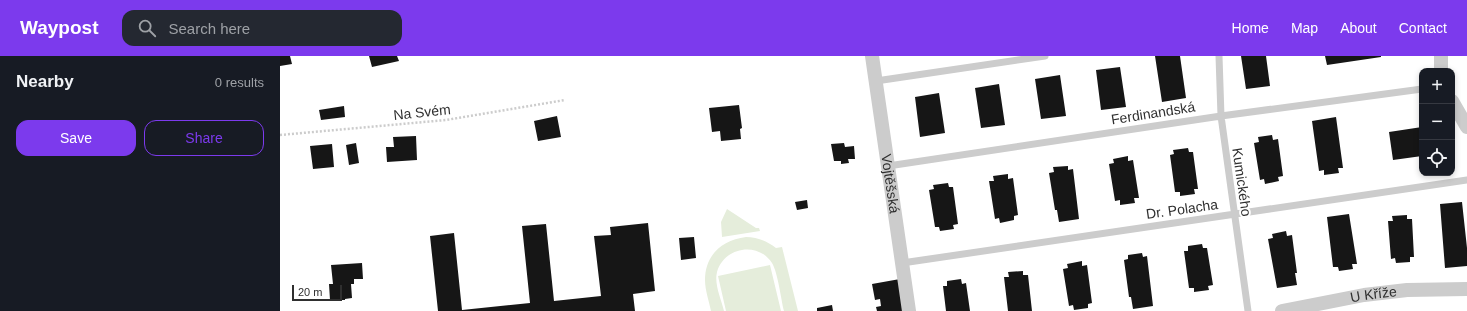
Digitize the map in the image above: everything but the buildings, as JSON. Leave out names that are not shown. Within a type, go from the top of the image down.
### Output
[{"type":"street","name":"Vojtěšská","points":[[872,56],[909,311]]},
{"type":"street","points":[[1441,56],[1441,68]]},
{"type":"street","points":[[1454,104],[1467,127]]},
{"type":"street","name":"U Kříže","points":[[1282,311],[1364,295],[1407,290],[1467,289]]},
{"type":"lane","points":[[876,81],[1045,56]]},
{"type":"lane","name":"Kumického","points":[[1219,56],[1221,116],[1248,311]]},
{"type":"lane","name":"Ferdinandská","points":[[888,166],[1221,116],[1419,89]]},
{"type":"lane","name":"Dr. Polacha","points":[[902,263],[1467,180]]},
{"type":"path","name":"Na Svém","points":[[280,135],[446,120],[565,100]]},
{"type":"green space","points":[[727,209],[756,228],[759,228],[760,231],[722,237],[721,222]]},
{"type":"green space","points":[[746,237],[762,240],[776,248],[782,247],[798,311],[784,311],[778,279],[772,263],[766,256],[750,250],[742,250],[734,252],[721,264],[717,272],[716,281],[724,311],[711,311],[705,284],[708,263],[716,250],[722,245],[729,241]]},
{"type":"green space","points":[[770,265],[781,311],[726,311],[718,276]]}]
